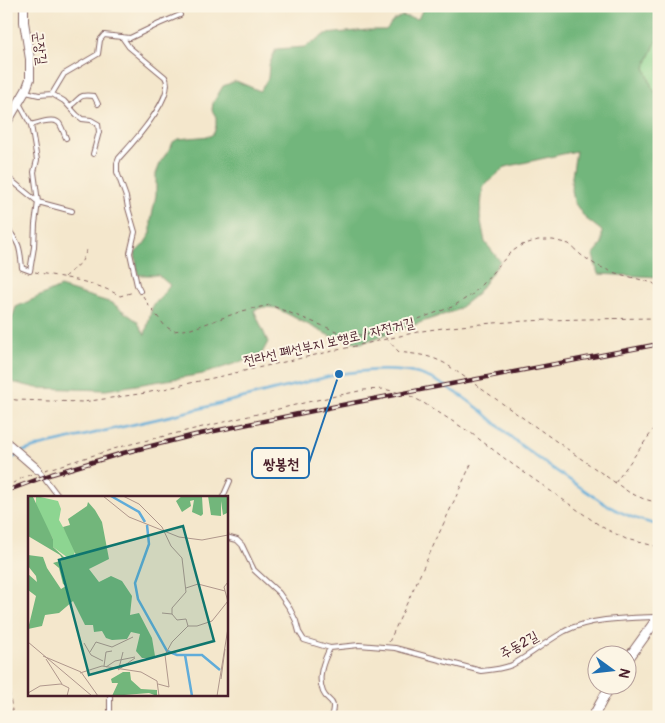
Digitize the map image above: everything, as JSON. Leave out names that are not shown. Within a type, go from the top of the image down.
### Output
[{"type":"street","name":"군장길","points":[[6,124],[26,92],[29,83],[30,66],[24,22],[24,6]]},
{"type":"street","points":[[7,442],[39,470]]},
{"type":"street","points":[[637,646],[658,616]]},
{"type":"street","points":[[593,717],[605,696]]},
{"type":"lane","points":[[52,94],[64,74],[98,54],[100,40],[103,36],[107,34],[130,38],[180,15]]},
{"type":"lane","points":[[122,37],[168,83],[166,92],[151,120],[116,163],[117,172],[136,232],[130,253],[140,291]]},
{"type":"lane","points":[[26,92],[39,95],[52,94],[70,106],[82,119],[91,120],[98,124],[99,132],[93,154]]},
{"type":"lane","points":[[70,106],[80,96],[85,95],[94,96],[98,104]]},
{"type":"lane","points":[[6,227],[19,245],[22,268],[30,271],[38,202],[34,172],[37,160],[31,125],[19,103]]},
{"type":"lane","points":[[31,125],[44,121],[55,121],[59,123],[66,138]]},
{"type":"lane","points":[[6,176],[38,202],[72,211]]},
{"type":"lane","points":[[39,470],[58,496]]},
{"type":"lane","points":[[223,496],[230,480]]},
{"type":"lane","name":"주동2길","points":[[228,538],[242,545],[254,570],[279,593],[293,614],[304,640],[330,648],[387,647],[481,671],[493,670],[512,665],[577,626],[597,621],[658,616]]},
{"type":"lane","points":[[330,648],[322,664],[321,679],[324,695],[333,706],[331,717]]},
{"type":"lane","points":[[110,696],[110,717]]},
{"type":"path","points":[[30,271],[97,285],[120,296],[140,291],[165,326],[173,330],[191,329],[242,311],[270,305],[341,333],[354,335],[379,333],[452,307],[473,294],[510,253],[522,245],[538,240],[553,240],[569,244],[596,265],[612,272],[653,283],[659,291]]},
{"type":"path","points":[[63,278],[79,265],[87,250]]},
{"type":"path","name":"전라선 폐선부지 보행로 / 자전거길","points":[[6,398],[84,402],[146,393],[387,339],[454,326],[533,320],[659,318]]},
{"type":"path","points":[[379,333],[399,352],[424,355],[446,364],[615,483],[637,496],[659,503]]},
{"type":"path","points":[[6,487],[39,470],[127,446],[312,401],[364,390],[384,390],[408,395],[464,428],[602,527],[626,539],[659,547]]},
{"type":"path","points":[[615,483],[659,422]]},
{"type":"path","points":[[387,647],[472,462]]},
{"type":"path","points":[[6,669],[13,717]]},
{"type":"green space","points":[[424,6],[659,6],[659,40],[656,42],[645,67],[652,88],[659,96],[659,277],[598,274],[593,255],[602,244],[602,231],[585,218],[574,202],[571,183],[576,151],[505,167],[483,187],[480,216],[485,242],[500,261],[476,295],[457,310],[361,343],[330,336],[276,308],[264,307],[254,310],[268,342],[261,355],[203,374],[106,390],[37,388],[7,381],[6,336],[16,307],[60,287],[112,303],[137,321],[145,335],[153,304],[160,299],[170,285],[158,275],[138,275],[135,253],[151,233],[151,221],[156,195],[156,174],[161,161],[173,142],[178,139],[210,136],[214,133],[216,117],[212,110],[213,103],[223,86],[236,81],[260,91],[268,78],[269,65],[276,49],[305,47],[326,34],[386,30],[393,21],[402,16],[418,19]]},
{"type":"green space","points":[[659,40],[659,96],[652,88],[645,67],[656,42]]},
{"type":"waterway","points":[[21,452],[39,446],[339,374],[377,370],[406,371],[431,378],[464,398],[550,467],[605,504],[631,517],[659,525]]},
{"type":"waterway","points":[[6,463],[17,455]]},
{"type":"railway","points":[[6,491],[52,474],[123,453],[195,435],[659,344]]},
{"type":"place","name":"쌍봉천","points":[[339,374]]}]
